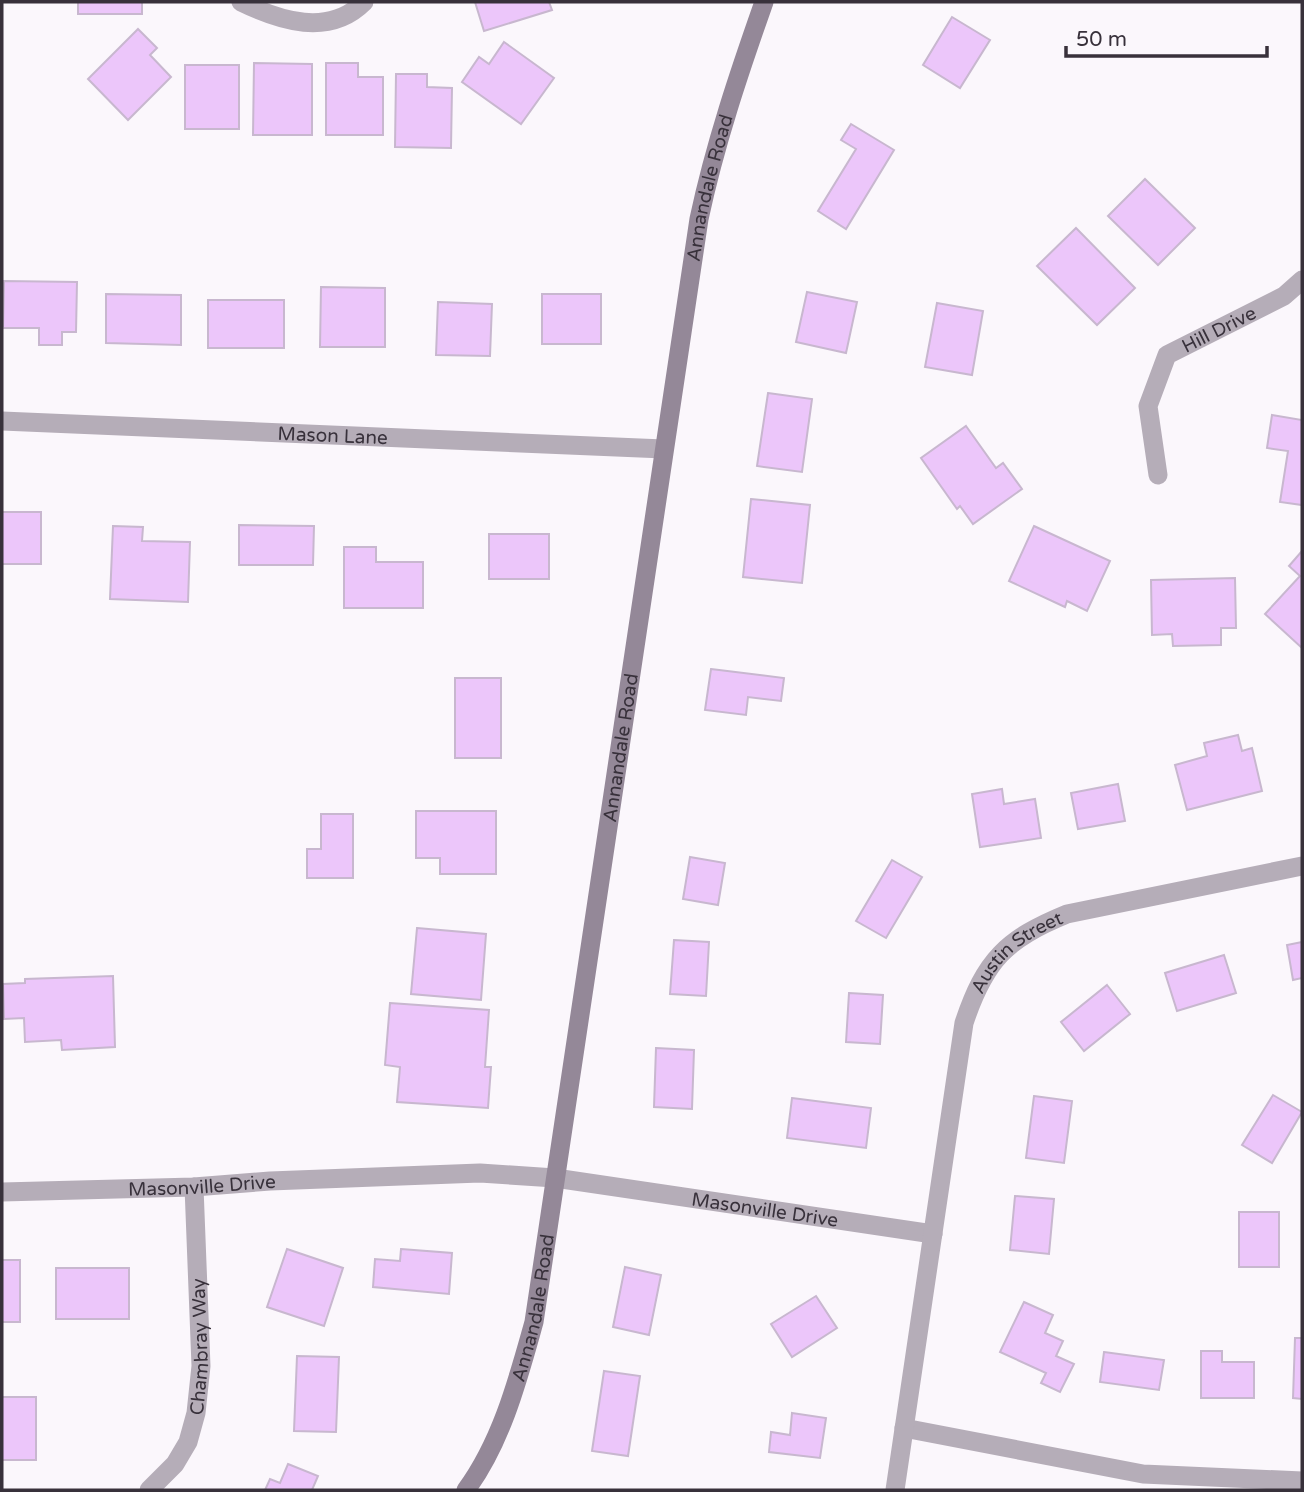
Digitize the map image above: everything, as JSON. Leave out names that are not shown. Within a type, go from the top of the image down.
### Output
[{"type":"main road","name":"Annandale Road","points":[[466,1490],[498,1432],[516,1386],[534,1322],[682,321],[709,173],[736,81],[764,2]]},
{"type":"street","points":[[241,2],[266,14],[295,22],[324,23],[343,17],[364,2]]},
{"type":"street","name":"Hill Drive","points":[[1158,475],[1148,405],[1167,355],[1284,296],[1302,280]]},
{"type":"street","name":"Mason Lane","points":[[2,421],[664,449]]},
{"type":"street","name":"Austin Street","points":[[933,1234],[964,1023],[972,999],[987,970],[1014,941],[1035,927],[1067,914],[1302,866]]},
{"type":"street","name":"Masonville Drive","points":[[2,1192],[194,1187],[270,1181],[480,1173],[555,1178],[933,1234]]},
{"type":"street","name":"Chambray Way","points":[[149,1490],[175,1464],[188,1442],[196,1413],[201,1366],[194,1187]]},
{"type":"street","points":[[895,1490],[933,1234]]},
{"type":"street","points":[[904,1428],[1143,1474],[1302,1481]]},
{"type":"building","points":[[78,2],[142,2],[142,14],[78,14]]},
{"type":"building","points":[[475,2],[549,2],[552,10],[484,31]]},
{"type":"building","points":[[952,17],[990,40],[960,88],[923,65]]},
{"type":"building","points":[[138,29],[157,48],[150,55],[171,77],[128,120],[88,79]]},
{"type":"building","points":[[504,42],[554,78],[521,124],[462,82],[479,57],[489,64]]},
{"type":"building","points":[[254,63],[312,64],[312,135],[253,135]]},
{"type":"building","points":[[326,63],[358,63],[358,77],[383,77],[383,135],[326,135]]},
{"type":"building","points":[[185,65],[239,65],[239,129],[185,129]]},
{"type":"building","points":[[396,74],[427,74],[427,87],[452,88],[451,148],[395,147]]},
{"type":"building","points":[[851,124],[894,150],[846,229],[818,211],[856,149],[841,140]]},
{"type":"building","points":[[1145,179],[1195,228],[1158,265],[1108,216]]},
{"type":"building","points":[[1076,228],[1135,288],[1097,325],[1037,266]]},
{"type":"building","points":[[4,281],[77,282],[76,332],[62,332],[62,345],[39,345],[39,328],[3,328]]},
{"type":"building","points":[[321,287],[385,288],[385,347],[320,347]]},
{"type":"building","points":[[807,292],[857,302],[846,353],[796,342]]},
{"type":"building","points":[[106,294],[181,295],[181,345],[106,343]]},
{"type":"building","points":[[542,294],[601,294],[601,344],[542,344]]},
{"type":"building","points":[[208,300],[284,300],[284,348],[208,348]]},
{"type":"building","points":[[438,302],[492,304],[490,356],[436,355]]},
{"type":"building","points":[[937,303],[983,311],[972,375],[925,367]]},
{"type":"building","points":[[768,393],[812,399],[802,472],[757,466]]},
{"type":"building","points":[[1272,415],[1302,420],[1302,505],[1280,502],[1288,451],[1267,448]]},
{"type":"building","points":[[966,426],[996,468],[1003,463],[1022,489],[973,524],[960,506],[957,509],[921,458]]},
{"type":"building","points":[[751,499],[810,505],[802,583],[743,577]]},
{"type":"building","points":[[2,512],[41,512],[41,564],[2,564]]},
{"type":"building","points":[[239,525],[314,526],[313,565],[239,565]]},
{"type":"building","points":[[113,526],[143,527],[142,541],[190,542],[188,602],[110,599]]},
{"type":"building","points":[[1034,526],[1110,561],[1087,611],[1067,601],[1065,607],[1009,581]]},
{"type":"building","points":[[489,534],[549,534],[549,579],[489,579]]},
{"type":"building","points":[[344,547],[376,547],[376,562],[423,562],[423,608],[344,608]]},
{"type":"building","points":[[1302,551],[1302,648],[1265,614],[1300,576],[1289,566]]},
{"type":"building","points":[[1235,578],[1236,628],[1221,628],[1221,645],[1173,646],[1172,634],[1152,635],[1151,580]]},
{"type":"building","points":[[711,669],[784,678],[781,701],[748,697],[746,715],[705,710]]},
{"type":"building","points":[[455,678],[501,678],[501,758],[455,758]]},
{"type":"building","points":[[1238,735],[1242,751],[1252,748],[1262,791],[1187,810],[1175,765],[1207,756],[1204,743]]},
{"type":"building","points":[[1118,784],[1125,821],[1078,829],[1071,793]]},
{"type":"building","points":[[1002,789],[1004,804],[1035,799],[1041,838],[980,847],[972,794]]},
{"type":"building","points":[[416,811],[496,811],[496,874],[440,874],[440,858],[416,858]]},
{"type":"building","points":[[321,814],[353,814],[353,878],[307,878],[307,849],[321,849]]},
{"type":"building","points":[[690,857],[725,863],[718,905],[683,899]]},
{"type":"building","points":[[892,860],[922,877],[886,938],[856,921]]},
{"type":"building","points":[[417,928],[486,934],[481,1000],[411,994]]},
{"type":"building","points":[[674,940],[709,942],[706,996],[670,994]]},
{"type":"building","points":[[1302,942],[1302,978],[1293,980],[1287,945]]},
{"type":"building","points":[[1224,955],[1236,993],[1177,1011],[1165,973]]},
{"type":"building","points":[[113,976],[115,1047],[62,1050],[61,1040],[25,1042],[24,1018],[4,1019],[3,984],[25,983],[25,979]]},
{"type":"building","points":[[1107,985],[1130,1014],[1084,1051],[1061,1022]]},
{"type":"building","points":[[849,993],[883,995],[880,1044],[846,1042]]},
{"type":"building","points":[[390,1003],[489,1010],[485,1067],[491,1067],[488,1108],[397,1102],[400,1067],[385,1065]]},
{"type":"building","points":[[656,1048],[694,1050],[692,1109],[654,1107]]},
{"type":"building","points":[[1273,1095],[1302,1112],[1272,1163],[1242,1145]]},
{"type":"building","points":[[1034,1096],[1072,1101],[1064,1163],[1026,1158]]},
{"type":"building","points":[[792,1098],[871,1108],[866,1148],[787,1138]]},
{"type":"building","points":[[1015,1196],[1054,1199],[1049,1254],[1010,1250]]},
{"type":"building","points":[[1239,1212],[1279,1212],[1279,1267],[1239,1267]]},
{"type":"building","points":[[287,1249],[343,1268],[324,1326],[267,1307]]},
{"type":"building","points":[[401,1249],[452,1253],[449,1294],[373,1287],[375,1259],[400,1261]]},
{"type":"building","points":[[2,1260],[20,1260],[20,1322],[2,1322]]},
{"type":"building","points":[[625,1267],[661,1275],[649,1335],[613,1327]]},
{"type":"building","points":[[56,1268],[129,1268],[129,1319],[56,1319]]},
{"type":"building","points":[[816,1296],[837,1328],[792,1357],[771,1324]]},
{"type":"building","points":[[1024,1302],[1053,1315],[1045,1333],[1063,1341],[1056,1356],[1074,1364],[1060,1392],[1041,1383],[1046,1373],[1000,1352]]},
{"type":"building","points":[[1295,1338],[1302,1338],[1302,1399],[1293,1398]]},
{"type":"building","points":[[1201,1351],[1222,1351],[1222,1362],[1254,1362],[1254,1398],[1201,1398]]},
{"type":"building","points":[[1104,1352],[1164,1360],[1159,1390],[1100,1382]]},
{"type":"building","points":[[297,1356],[339,1357],[336,1432],[294,1431]]},
{"type":"building","points":[[604,1371],[640,1376],[628,1456],[592,1451]]},
{"type":"building","points":[[2,1397],[36,1397],[36,1460],[2,1460]]},
{"type":"building","points":[[792,1413],[826,1418],[820,1458],[769,1452],[771,1432],[790,1435]]},
{"type":"building","points":[[288,1464],[318,1476],[312,1490],[265,1490],[270,1479],[280,1483]]}]
